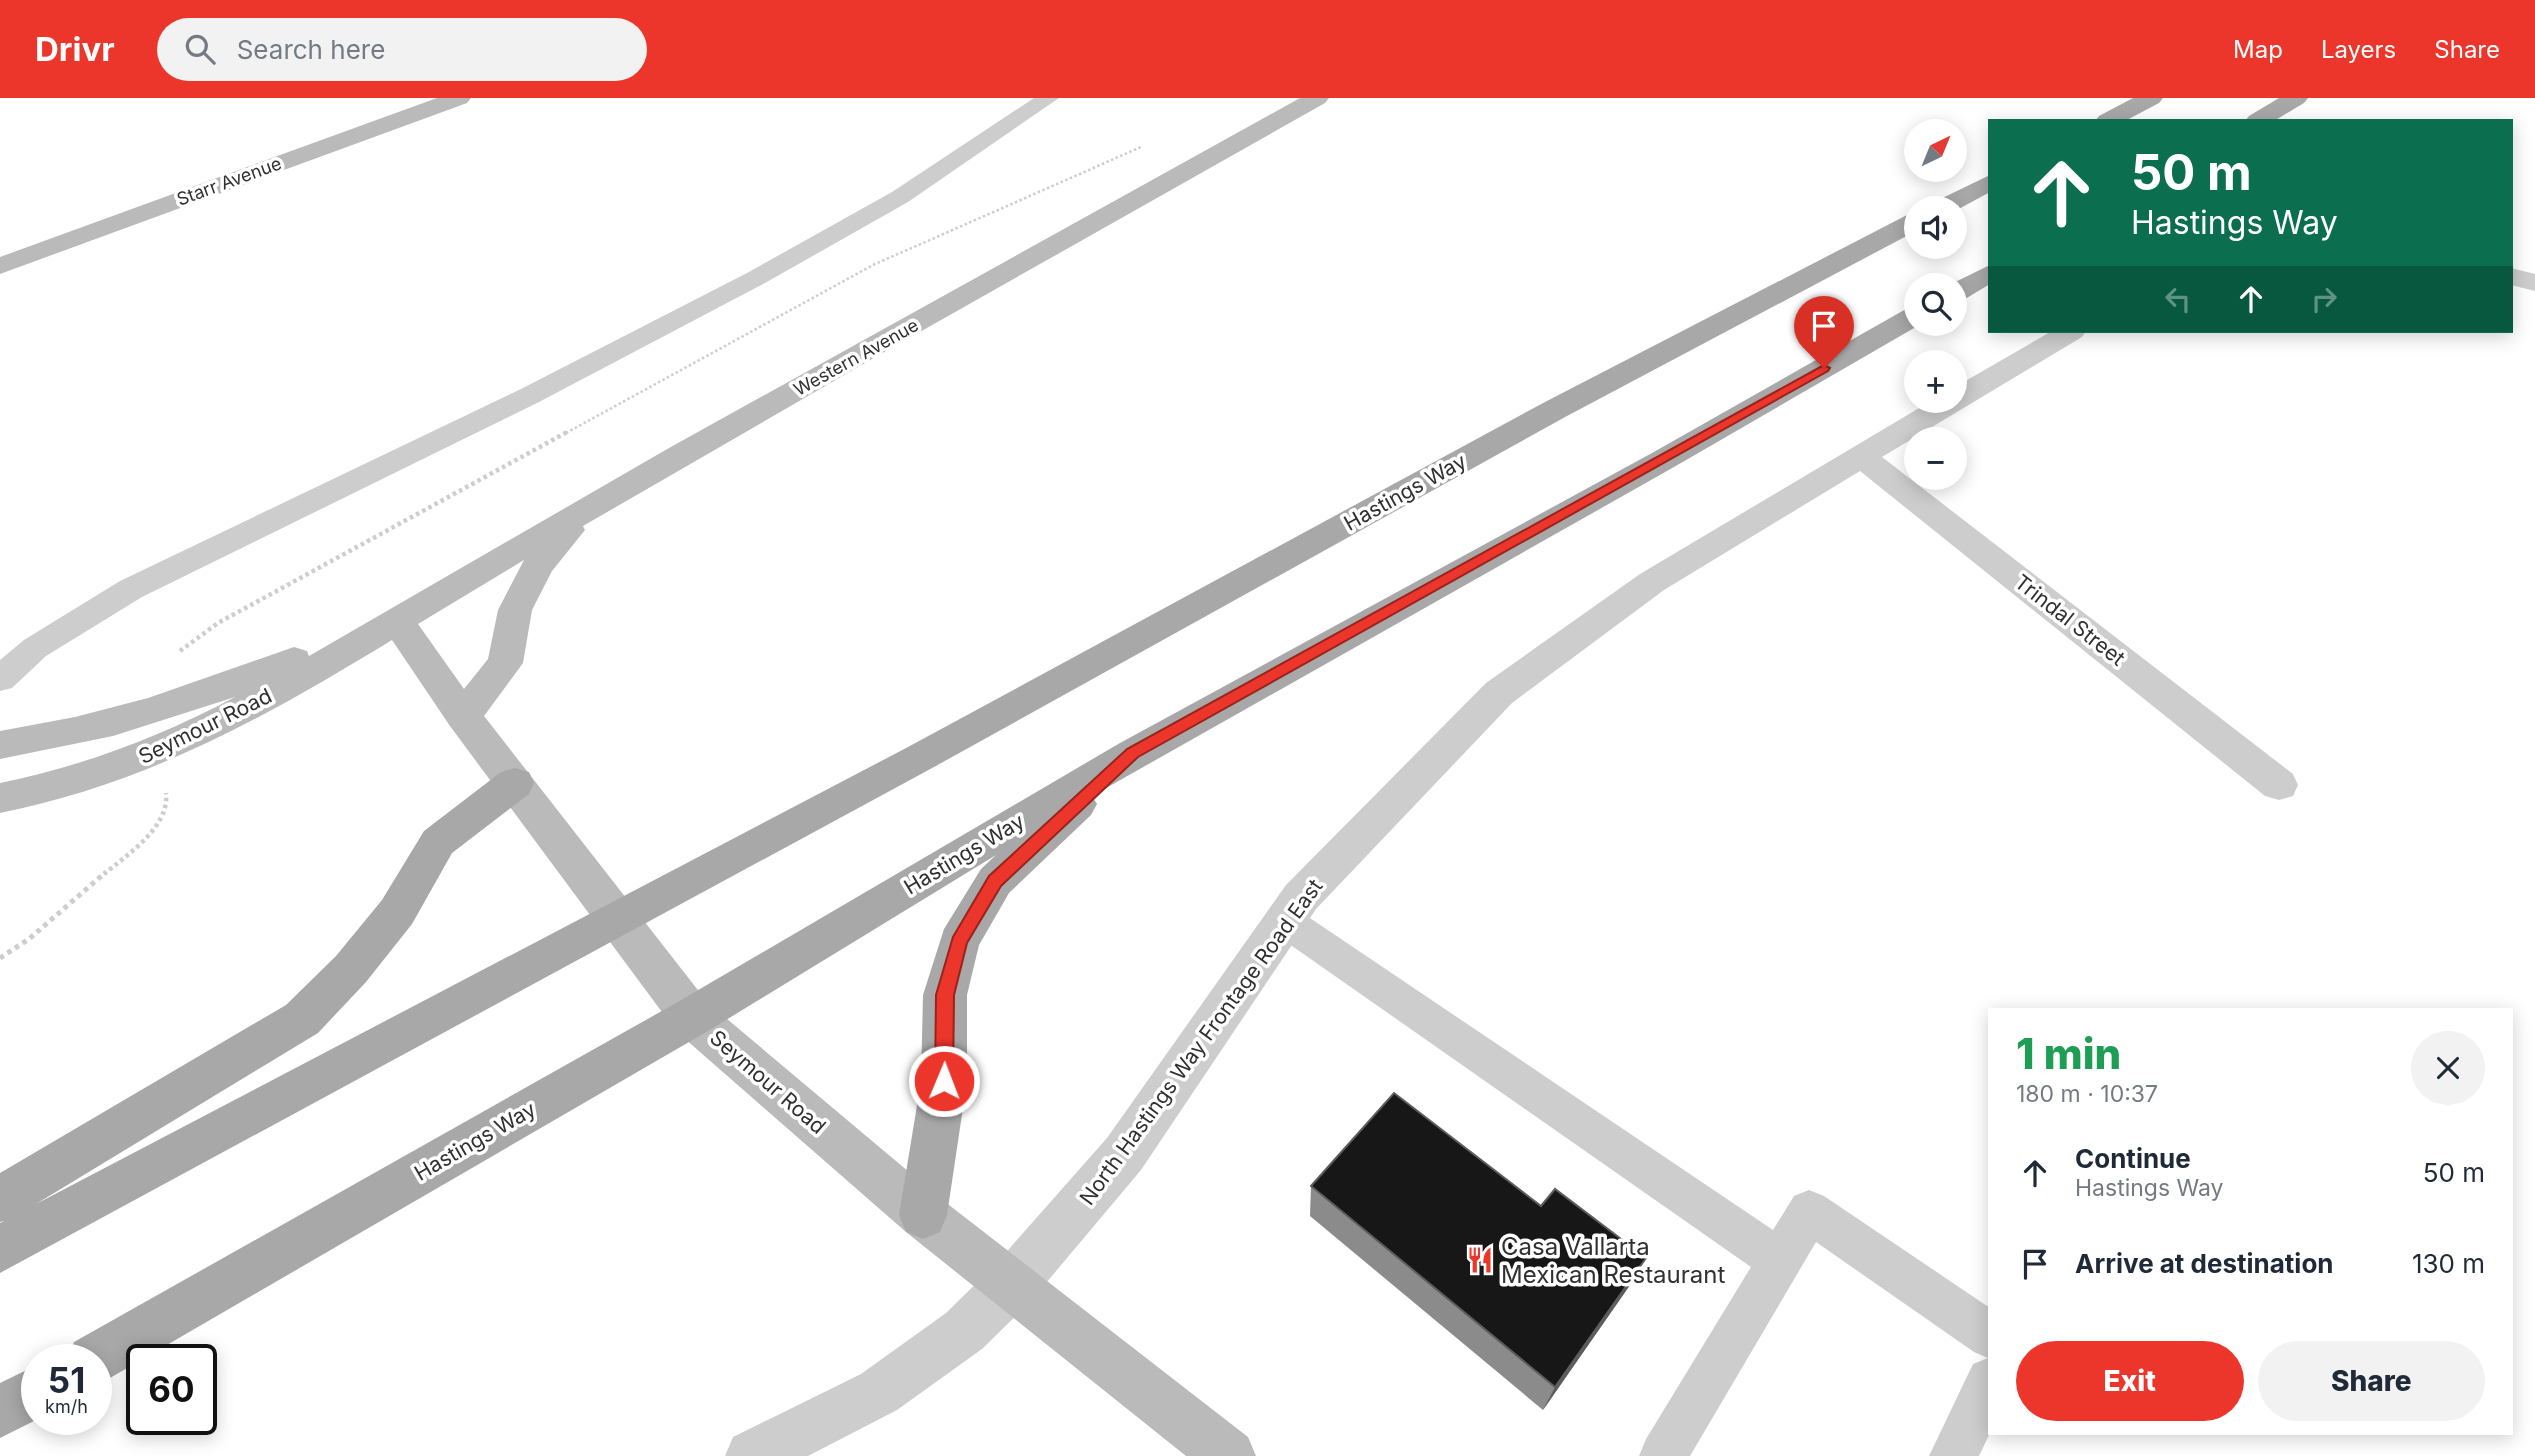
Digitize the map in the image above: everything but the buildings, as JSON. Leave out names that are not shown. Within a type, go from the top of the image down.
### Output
[{"type":"main road","points":[[2111,119],[2151,98]]},
{"type":"main road","points":[[2260,119],[2296,98]]},
{"type":"main road","points":[[1965,196],[1988,184]]},
{"type":"main road","name":"Hastings Way","points":[[0,1249],[921,757],[1556,409],[1904,227]]},
{"type":"main road","points":[[1967,286],[1988,274]]},
{"type":"main road","name":"Hastings Way","points":[[112,1349],[692,1017],[1133,753],[1663,460],[1904,323]]},
{"type":"main road","points":[[923,1215],[944,1081],[945,995],[959,942],[995,881],[1133,753]]},
{"type":"main road","points":[[0,1199],[302,1018],[351,969],[397,912],[438,842],[515,783]]},
{"type":"main road","points":[[0,1412],[21,1400]]},
{"type":"street","name":"Starr Avenue","points":[[0,266],[459,98]]},
{"type":"street","name":"Western Avenue","points":[[397,620],[590,507],[1317,98]]},
{"type":"street","name":"North Hastings Way Frontage Road East","points":[[1967,392],[2069,333]]},
{"type":"street","name":"North Hastings Way Frontage Road East","points":[[752,1456],[879,1392],[964,1331],[1012,1284],[1124,1154],[1301,897],[1499,693],[1652,582],[1932,413]]},
{"type":"street","name":"Trindal Street","points":[[1860,455],[2279,785]]},
{"type":"street","points":[[463,716],[505,663],[516,610],[538,565],[590,507]]},
{"type":"street","name":"Seymour Road","points":[[397,620],[463,716],[692,1017],[923,1215],[1229,1456]]},
{"type":"street","name":"Seymour Road","points":[[0,745],[95,729],[225,687],[397,620]]},
{"type":"street","name":"Seymour Road","points":[[0,798],[97,774],[163,749],[247,710],[397,620]]},
{"type":"lane","points":[[0,679],[36,648],[131,589],[529,396],[757,278],[900,197],[1048,98]]},
{"type":"lane","points":[[1285,921],[1780,1261]]},
{"type":"lane","points":[[1663,1456],[1809,1211],[1988,1335]]},
{"type":"lane","points":[[1953,1456],[1988,1385]]},
{"type":"path","points":[[175,659],[197,637],[218,623],[873,265],[1144,146]]},
{"type":"path","points":[[0,958],[29,939],[138,845],[158,824],[167,802],[165,788]]},
{"type":"place","name":"Casa Vallarta Mexican Restaurant","points":[[1480,1260]]},
{"type":"route","points":[[944,1081],[945,995],[959,942],[995,881],[1133,753],[1824,368]]}]
